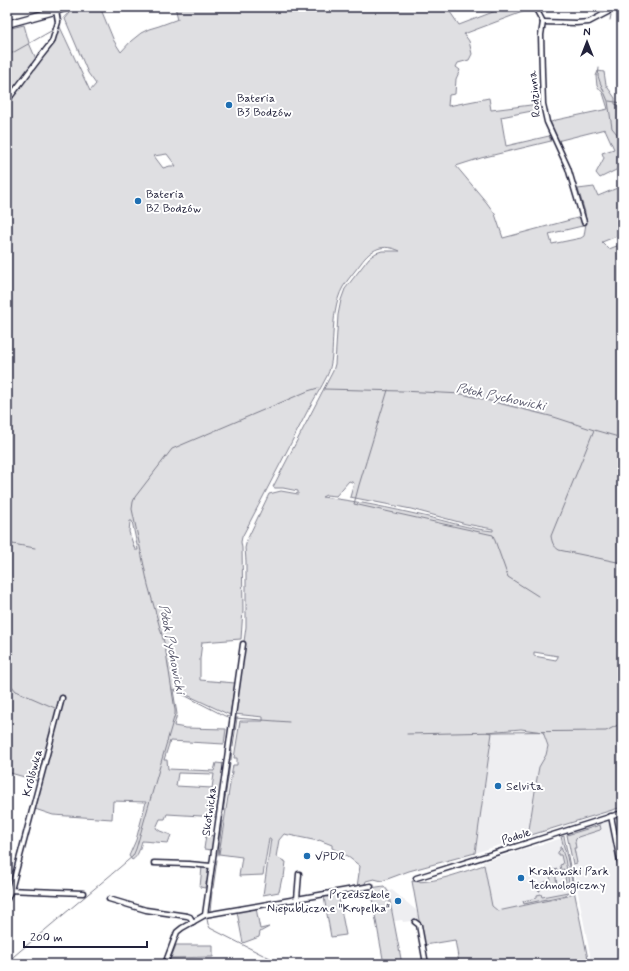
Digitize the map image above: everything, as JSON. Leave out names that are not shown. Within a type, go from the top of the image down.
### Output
[{"type":"street","points":[[7,22],[69,7]]},
{"type":"street","points":[[535,7],[543,22],[576,23],[589,22],[608,12],[609,7]]},
{"type":"street","points":[[7,101],[52,42],[58,22],[56,10]]},
{"type":"street","name":"Rodzinna","points":[[543,22],[541,35],[542,73],[547,122],[568,168],[584,222]]},
{"type":"street","name":"Skotnicka","points":[[205,915],[243,644]]},
{"type":"street","name":"Królówka","points":[[7,899],[62,698]]},
{"type":"street","name":"Podole","points":[[416,878],[622,813]]},
{"type":"street","points":[[611,816],[622,871]]},
{"type":"street","points":[[154,863],[211,866]]},
{"type":"street","points":[[296,899],[300,874]]},
{"type":"street","points":[[165,964],[177,932],[205,915],[371,886]]},
{"type":"street","points":[[9,890],[83,893]]},
{"type":"street","points":[[109,899],[146,910],[187,916],[190,917],[193,922]]},
{"type":"street","points":[[415,922],[419,925],[426,964]]},
{"type":"shaded area","points":[[100,7],[114,41],[121,52],[141,33],[178,19],[175,7],[450,7],[450,12],[459,25],[506,7],[533,8],[464,34],[469,41],[472,54],[469,60],[458,63],[456,67],[460,70],[456,79],[455,94],[449,95],[448,106],[489,98],[491,110],[539,104],[537,110],[501,117],[506,146],[549,136],[551,141],[481,158],[456,166],[495,214],[503,238],[581,217],[582,226],[549,234],[552,244],[581,238],[584,236],[586,223],[585,212],[578,189],[594,187],[598,196],[622,186],[622,234],[602,242],[609,249],[622,244],[622,807],[528,836],[539,767],[546,755],[548,746],[543,732],[521,729],[487,732],[492,733],[475,853],[409,871],[382,881],[374,879],[366,881],[365,884],[357,887],[360,866],[347,856],[332,848],[332,845],[319,840],[284,834],[279,840],[276,857],[286,862],[284,877],[282,878],[279,892],[263,895],[271,839],[269,839],[263,875],[239,876],[242,857],[219,854],[233,765],[237,765],[237,758],[234,758],[240,721],[263,721],[263,717],[234,714],[246,627],[245,548],[247,540],[269,494],[281,491],[298,494],[298,491],[273,487],[333,371],[335,364],[338,315],[345,289],[369,258],[376,253],[382,251],[400,251],[388,248],[378,249],[369,254],[349,278],[340,292],[335,310],[332,356],[327,376],[242,537],[243,610],[241,639],[202,642],[200,680],[235,683],[230,715],[174,689],[173,690],[177,714],[174,726],[186,728],[226,729],[224,744],[170,741],[164,760],[167,760],[168,769],[214,771],[216,763],[225,764],[218,817],[167,814],[165,819],[160,819],[156,828],[171,835],[168,843],[142,841],[137,855],[132,860],[129,856],[136,840],[146,802],[113,801],[112,819],[53,815],[35,809],[38,781],[7,772],[7,29],[24,25],[29,43],[36,59],[51,46],[60,27],[90,91],[96,84],[88,73],[65,19],[74,8]],"holes":[[[167,154],[176,166],[163,168],[154,156]],[[349,481],[354,483],[350,497],[411,509],[466,524],[493,529],[493,531],[467,527],[373,505],[322,497],[326,495],[336,496]],[[130,521],[132,521],[138,550],[135,550],[129,532]],[[534,652],[558,656],[556,660],[534,656]],[[178,773],[214,774],[212,788],[176,786]]]},
{"type":"shaded area","points":[[598,71],[604,72],[606,85],[615,98],[615,104],[622,106],[622,167],[600,178],[596,173],[604,158],[602,153],[614,149],[605,129],[557,141],[549,123],[556,120],[608,109],[603,93],[597,86],[596,76]]},
{"type":"shaded area","points":[[543,732],[548,746],[546,755],[539,767],[528,836],[475,853],[492,733]]},
{"type":"shaded area","points":[[622,815],[622,964],[589,964],[590,954],[566,832]]},
{"type":"shaded area","points":[[600,825],[600,830],[576,839],[576,848],[574,848],[577,863],[573,864],[567,835]]},
{"type":"shaded area","points":[[206,835],[215,836],[213,849],[211,850],[204,849]]},
{"type":"shaded area","points":[[564,836],[574,887],[571,887],[572,881],[561,837]]},
{"type":"shaded area","points":[[562,838],[574,883],[574,890],[572,893],[568,896],[498,911],[492,906],[483,862]]},
{"type":"shaded area","points":[[560,847],[565,859],[569,883],[567,886],[563,884],[566,883],[564,869],[561,870],[560,865],[563,864],[561,855],[558,855]]},
{"type":"shaded area","points":[[484,865],[492,906],[498,911],[568,896],[574,890],[589,964],[456,964],[459,963],[455,940],[425,945],[412,881],[420,882],[438,879]]},
{"type":"shaded area","points":[[202,867],[209,870],[208,882],[206,882],[205,888],[200,887]]},
{"type":"shaded area","points":[[558,870],[555,871],[557,885],[560,884],[560,886],[556,888],[555,885],[540,888],[539,891],[537,885],[551,880],[549,872]]},
{"type":"shaded area","points":[[384,886],[388,891],[402,964],[384,964],[370,888]]},
{"type":"shaded area","name":"Przedszkole Niepubliczne \"Kropelka\"","points":[[392,890],[417,911],[419,920],[403,922],[402,920],[394,921],[388,891]]},
{"type":"shaded area","points":[[568,892],[566,895],[524,904],[523,901],[537,898],[537,895],[541,894],[542,897]]},
{"type":"shaded area","points":[[338,894],[346,935],[331,937],[324,897]]},
{"type":"shaded area","points":[[256,908],[260,929],[269,927],[260,932],[259,937],[243,943],[237,912]]},
{"type":"shaded area","points":[[176,945],[213,945],[213,957],[171,958]]},
{"type":"waterway","points":[[59,23],[70,11],[87,7]]},
{"type":"waterway","name":"Potok Pychowicki","points":[[612,7],[612,12]]},
{"type":"waterway","name":"Potok Pychowicki","points":[[610,20],[611,15]]},
{"type":"waterway","points":[[7,56],[55,28]]},
{"type":"waterway","name":"Potok Pychowicki","points":[[599,68],[598,76],[608,101],[612,128],[622,140]]},
{"type":"waterway","points":[[609,101],[622,103]]},
{"type":"waterway","name":"Potok Pychowicki","points":[[8,964],[14,956],[133,856],[175,714],[165,646],[148,585],[132,509],[135,497],[172,449],[318,388]]},
{"type":"waterway","name":"Potok Pychowicki","points":[[324,389],[462,394],[554,417],[622,438]]},
{"type":"waterway","points":[[388,390],[354,504],[493,535],[508,577],[538,596]]},
{"type":"waterway","points":[[594,430],[551,538],[552,542],[559,550],[622,563]]},
{"type":"waterway","points":[[7,543],[35,548]]},
{"type":"waterway","points":[[7,680],[16,691],[55,708]]},
{"type":"waterway","points":[[172,689],[229,717]]},
{"type":"waterway","points":[[235,718],[289,722]]},
{"type":"waterway","points":[[233,747],[237,718]]},
{"type":"waterway","points":[[407,734],[606,731],[622,723]]},
{"type":"waterway","points":[[231,760],[232,750]]},
{"type":"waterway","points":[[223,813],[230,764]]},
{"type":"waterway","points":[[218,855],[223,815]]},
{"type":"waterway","points":[[213,888],[217,860]]},
{"type":"waterway","points":[[210,912],[212,892]]},
{"type":"waterway","points":[[207,919],[210,928],[263,955]]},
{"type":"waterway","points":[[266,956],[282,964]]},
{"type":"place","name":"Bateria B3 Bodzów","points":[[229,105]]},
{"type":"place","name":"Bateria B2 Bodzów","points":[[138,201]]},
{"type":"place","name":"Selvita","points":[[498,786]]},
{"type":"place","name":"VPDR","points":[[307,856]]},
{"type":"place","name":"Krakowski Park Technologiczny","points":[[521,878]]},
{"type":"place","name":"Przedszkole Niepubliczne \"Kropelka\"","points":[[398,901]]}]
